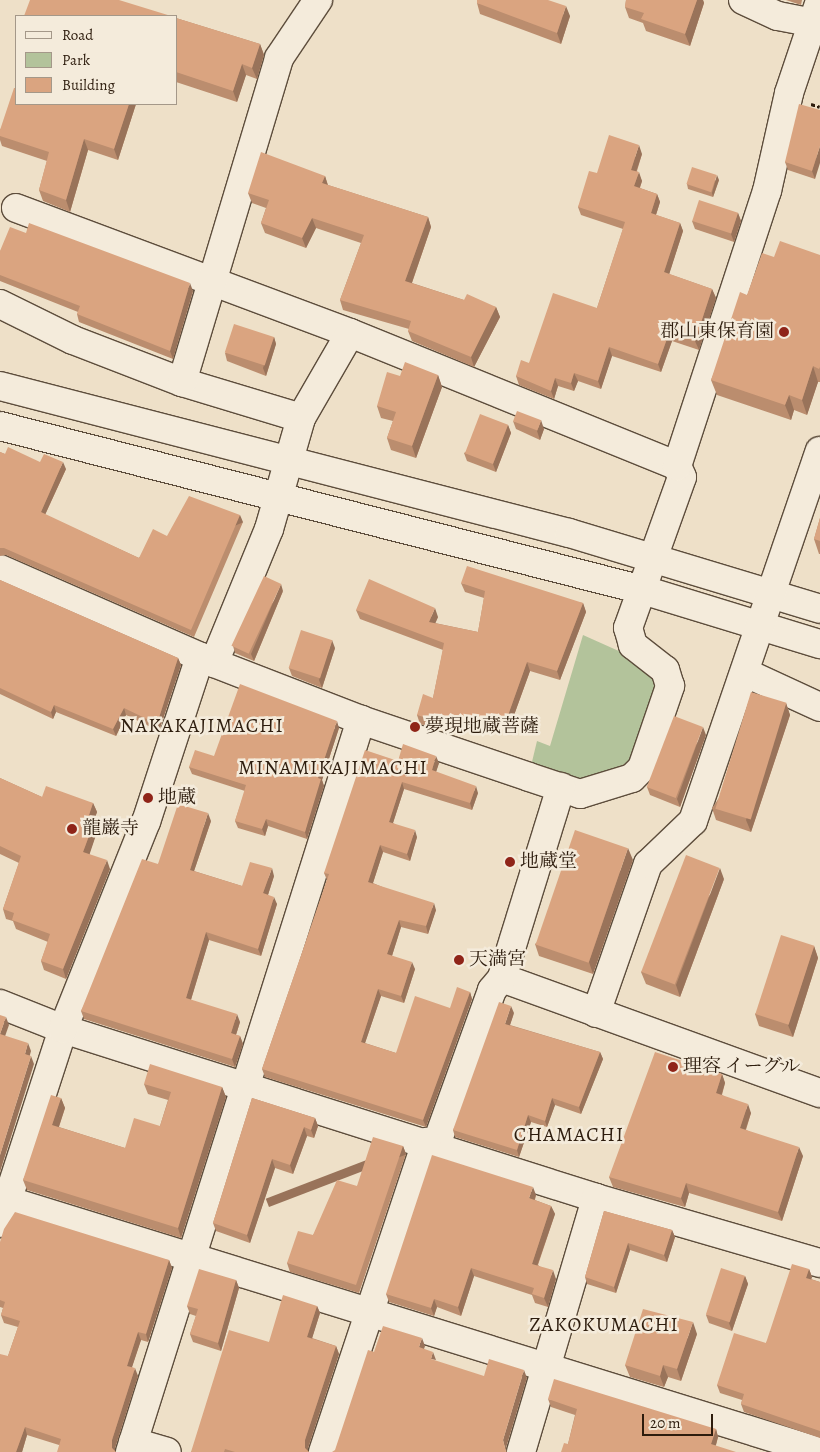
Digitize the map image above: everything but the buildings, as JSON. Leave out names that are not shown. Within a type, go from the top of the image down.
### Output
[{"type":"street","points":[[182,382],[215,280],[279,58],[318,0]]},
{"type":"street","points":[[0,569],[207,660],[361,720],[561,788],[593,792],[632,778],[642,768],[670,686],[665,670],[633,645],[628,628],[682,477],[678,466],[767,191],[789,93],[816,12],[743,0]]},
{"type":"street","points":[[16,208],[215,280],[678,466]]},
{"type":"street","points":[[0,304],[73,340],[182,382],[301,418]]},
{"type":"street","points":[[2,1210],[63,1029],[146,822],[207,660],[278,497],[301,418],[350,333]]},
{"type":"street","points":[[0,386],[654,557],[820,609]]},
{"type":"street","points":[[0,426],[643,590],[820,644]]},
{"type":"street","points":[[596,1013],[648,864],[693,821],[746,673],[820,451]]},
{"type":"street","points":[[746,673],[820,707]]},
{"type":"street","points":[[167,1452],[131,1447],[247,1087],[361,720]]},
{"type":"street","points":[[323,1452],[366,1313],[492,990],[502,978],[561,788]]},
{"type":"street","points":[[502,978],[820,1094]]},
{"type":"street","points":[[0,1004],[63,1029],[431,1143],[596,1198],[820,1263]]},
{"type":"street","points":[[521,1452],[596,1198]]},
{"type":"street","points":[[2,1210],[16,1203],[546,1369],[820,1452]]},
{"type":"green space","points":[[583,635],[650,665],[658,692],[630,762],[583,781],[531,766],[537,741],[550,746]]},
{"type":"place","name":"郡山東保育園","points":[[784,332]]},
{"type":"place","name":"夢現地蔵菩薩","points":[[415,727]]},
{"type":"place","name":"地蔵","points":[[148,798]]},
{"type":"place","name":"龍巌寺","points":[[72,829]]},
{"type":"place","name":"地蔵堂","points":[[510,862]]},
{"type":"place","name":"天満宮","points":[[459,960]]},
{"type":"place","name":"理容 イーグル","points":[[673,1067]]},
{"type":"district","name":"NAKAKAJIMACHI","points":[[202,725]]},
{"type":"district","name":"MINAMIKAJIMACHI","points":[[333,767]]},
{"type":"district","name":"CHAMACHI","points":[[569,1134]]},
{"type":"district","name":"ZAKOKUMACHI","points":[[604,1324]]}]
